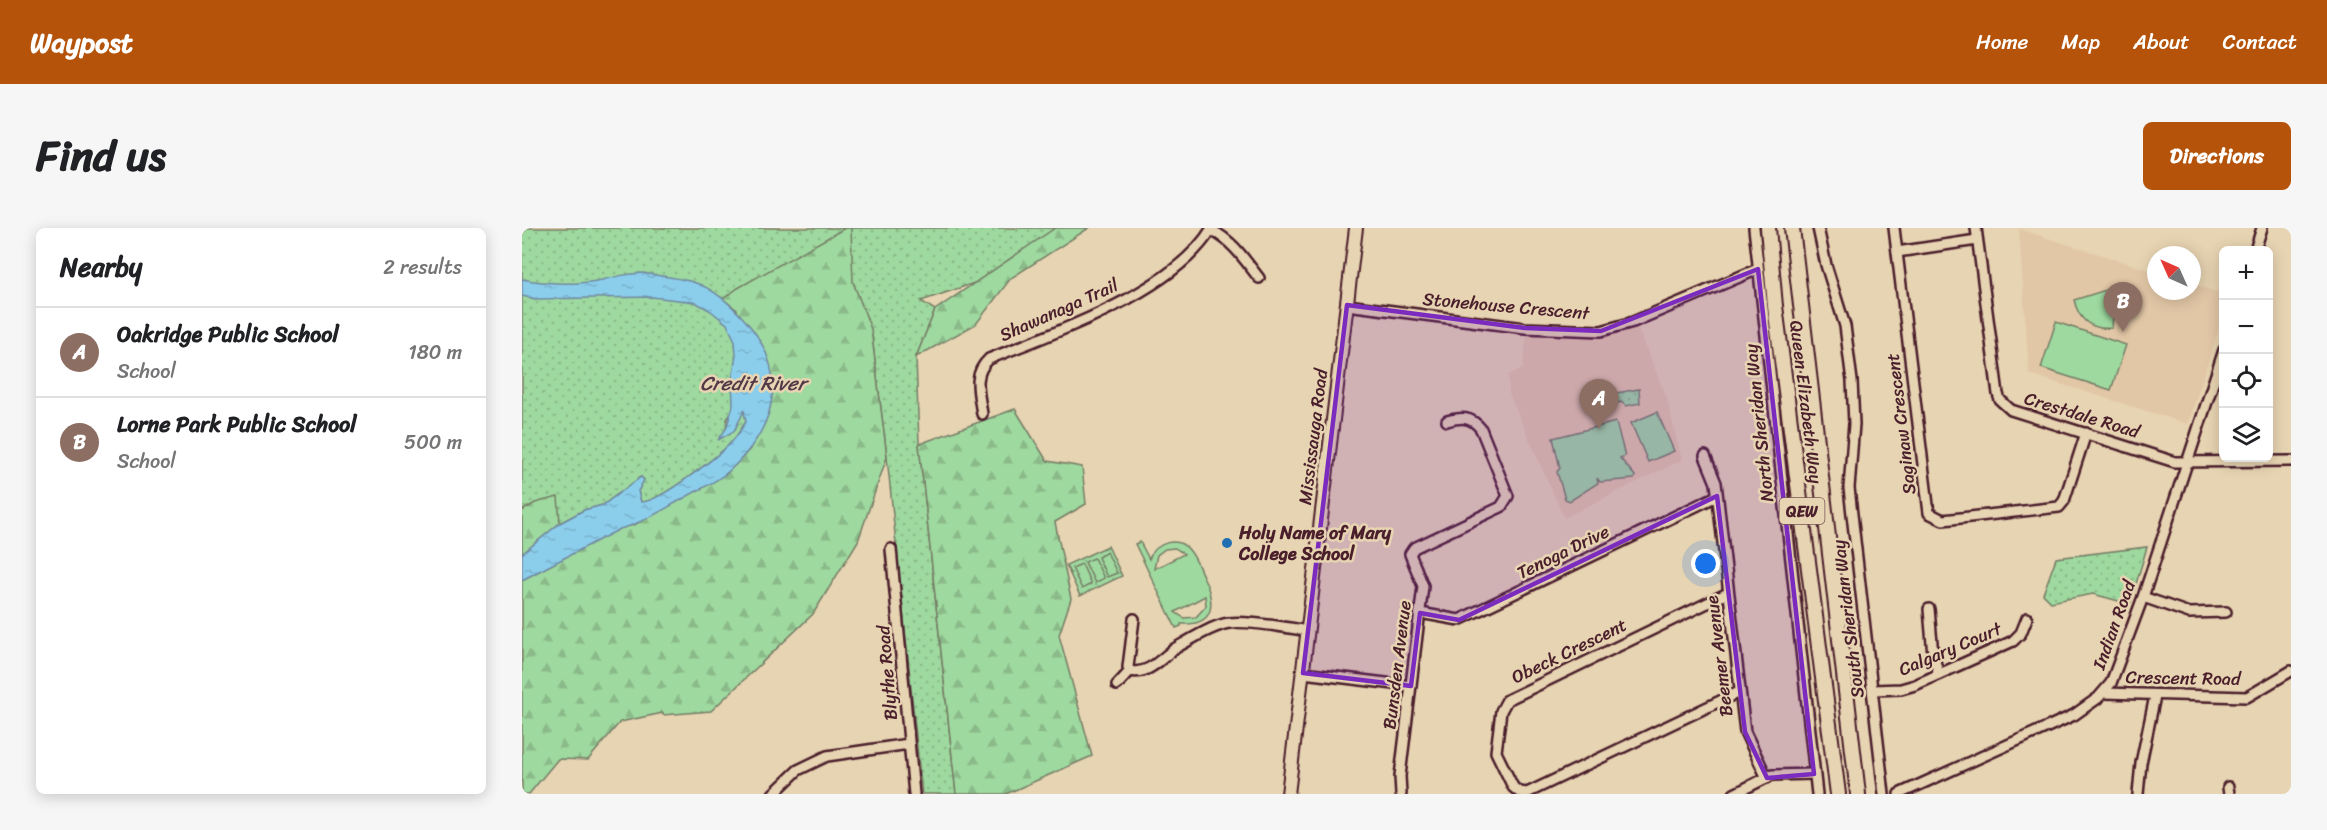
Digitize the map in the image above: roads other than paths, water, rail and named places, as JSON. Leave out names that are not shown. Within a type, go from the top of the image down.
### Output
[{"type":"highway","name":"Queen Elizabeth Way","points":[[1768,228],[1775,306],[1838,794]]},
{"type":"highway","name":"Queen Elizabeth Way","points":[[1792,228],[1858,794]]},
{"type":"main road","name":"Mississauga Road","points":[[1288,794],[1356,228]]},
{"type":"street","name":"North Sheridan Way","points":[[1754,228],[1817,794]]},
{"type":"street","name":"South Sheridan Way","points":[[1818,228],[1826,265],[1845,326],[1852,381],[1854,424],[1849,488],[1884,794]]},
{"type":"street","name":"Saginaw Crescent","points":[[1894,228],[1929,513],[1943,520],[2059,507],[2064,501],[2086,433]]},
{"type":"street","name":"Crestdale Road","points":[[1976,228],[2000,400],[2016,412],[2175,462],[2291,462]]},
{"type":"street","points":[[2251,228],[2261,230],[2255,246]]},
{"type":"street","points":[[1211,229],[1226,237],[1258,278]]},
{"type":"street","name":"Shawanaga Trail","points":[[982,414],[978,375],[981,367],[989,358],[1090,317],[1124,300],[1178,265],[1202,243],[1211,229]]},
{"type":"street","points":[[1897,252],[1977,240]]},
{"type":"street","name":"Stonehouse Crescent","points":[[1347,305],[1525,328],[1601,331],[1633,322],[1758,269]]},
{"type":"street","name":"Indian Road","points":[[1899,794],[2074,715],[2087,708],[2111,683],[2143,597],[2222,354]]},
{"type":"street","name":"Bunsden Avenue","points":[[1401,794],[1400,776],[1423,586],[1410,554],[1414,549],[1501,507],[1508,496],[1481,429],[1476,422],[1464,417],[1447,421]]},
{"type":"street","name":"Beemer Avenue","points":[[1705,456],[1716,483],[1745,732],[1767,778]]},
{"type":"street","name":"Tenoga Drive","points":[[1420,613],[1460,620],[1716,496]]},
{"type":"street","name":"Blythe Road","points":[[891,549],[914,794]]},
{"type":"street","name":"Obeck Crescent","points":[[1728,593],[1507,700],[1501,711],[1496,752],[1513,787],[1519,792],[1527,793],[1739,693]]},
{"type":"street","points":[[2143,597],[2189,613],[2226,612]]},
{"type":"street","points":[[1929,609],[1933,655],[1939,674]]},
{"type":"street","name":"Calgary Court","points":[[1873,690],[1901,689],[2013,641],[2021,633],[2027,618]]},
{"type":"street","points":[[1130,671],[1128,660],[1134,619]]},
{"type":"street","points":[[1130,671],[1136,672],[1163,661],[1183,644],[1230,622],[1308,631]]},
{"type":"street","points":[[1116,685],[1130,671]]},
{"type":"street","name":"Crescent Road","points":[[2103,693],[2247,698],[2291,671]]},
{"type":"street","points":[[1303,673],[1411,686]]},
{"type":"street","points":[[2138,794],[2141,763],[2155,696]]},
{"type":"street","points":[[773,794],[798,770],[827,756],[909,744]]},
{"type":"street","points":[[1734,794],[1773,776],[1814,774]]},
{"type":"water","name":"Credit River","points":[[643,273],[681,279],[710,289],[750,326],[770,364],[773,383],[766,421],[744,455],[719,479],[653,515],[620,529],[522,580],[522,554],[560,523],[584,510],[603,505],[641,477],[644,480],[638,491],[641,502],[662,495],[718,454],[735,438],[746,422],[744,411],[734,431],[718,440],[726,429],[733,406],[735,341],[727,324],[695,302],[652,297],[535,299],[522,296],[522,279],[572,283]]},
{"type":"place","name":"Lorne Park Public School","points":[[2123,332]]},
{"type":"place","name":"Oakridge Public School","points":[[1599,429]]},
{"type":"place","name":"Holy Name of Mary College School","points":[[1227,543]]}]
